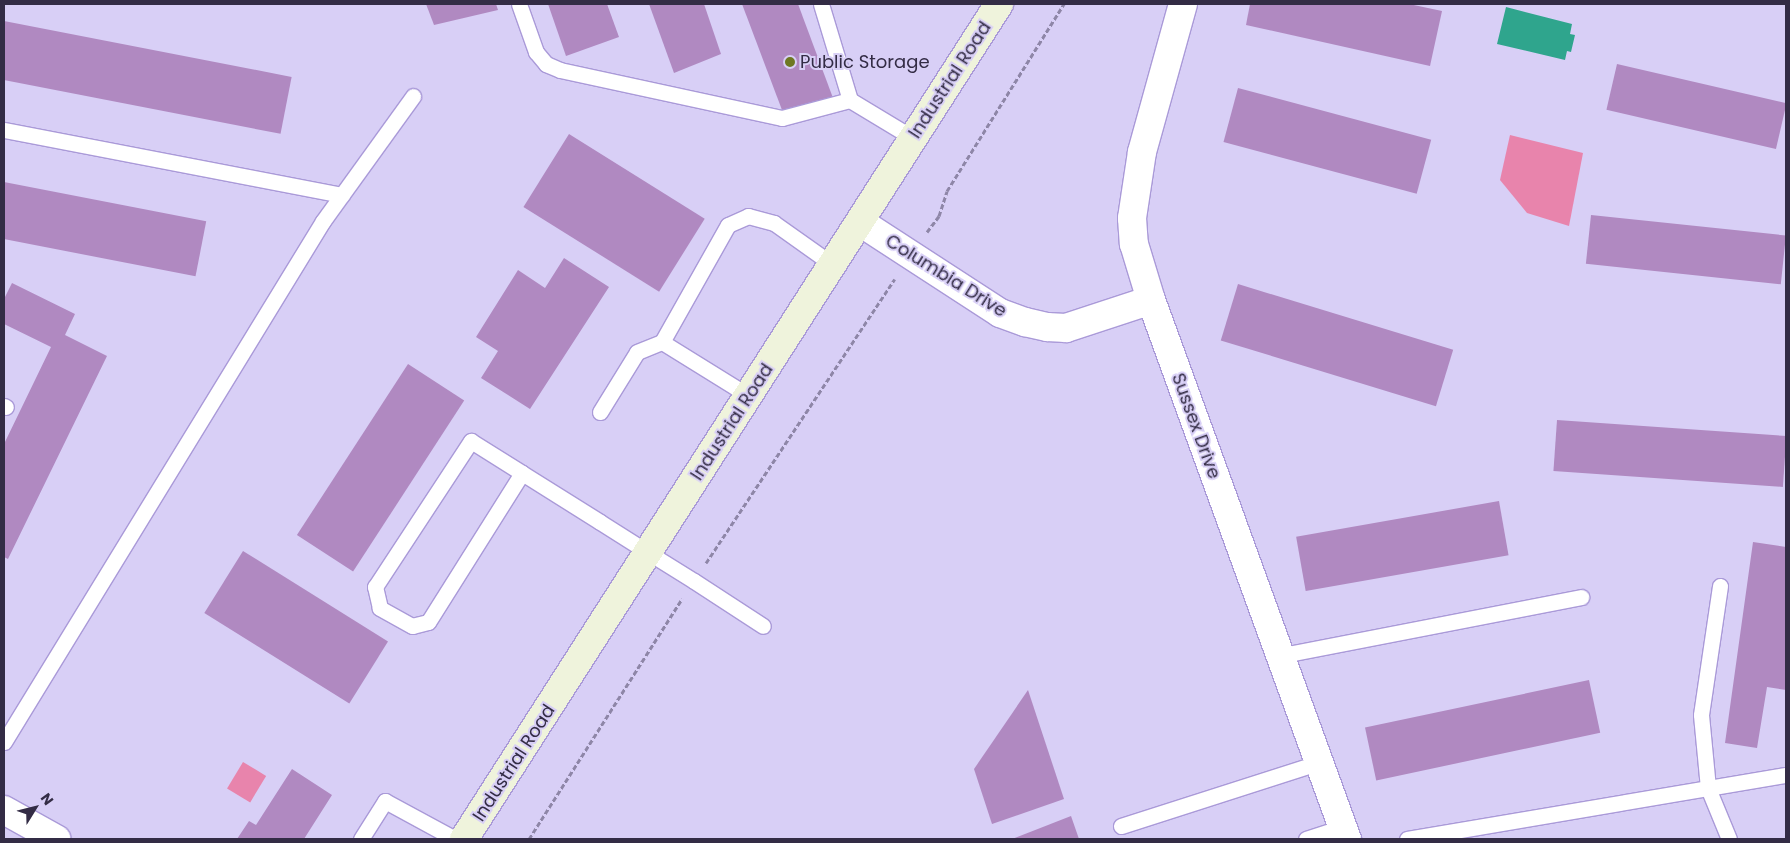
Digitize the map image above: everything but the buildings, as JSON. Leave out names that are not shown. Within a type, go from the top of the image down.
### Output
[{"type":"main road","name":"Industrial Road","points":[[464,839],[999,4]]},
{"type":"street","name":"Sussex Drive","points":[[1183,4],[1142,152],[1132,218],[1134,244],[1151,300],[1278,656],[1344,833]]},
{"type":"street","name":"Columbia Drive","points":[[860,222],[1000,313],[1025,322],[1047,327],[1066,328],[1151,300]]},
{"type":"street","points":[[4,810],[56,839]]},
{"type":"lane","points":[[519,4],[536,52],[546,64],[560,70],[782,118],[850,100]]},
{"type":"lane","points":[[821,4],[850,100],[914,138]]},
{"type":"lane","points":[[4,742],[323,221],[413,96]]},
{"type":"lane","points":[[4,130],[342,195]]},
{"type":"lane","points":[[600,412],[637,352],[662,342],[728,225],[748,216],[774,223],[833,265]]},
{"type":"lane","points":[[662,342],[749,396]]},
{"type":"lane","points":[[522,473],[428,622],[412,626],[380,608],[376,587],[471,441],[522,473],[649,553],[763,626]]},
{"type":"lane","points":[[1720,586],[1701,715],[1708,788],[1729,839]]},
{"type":"lane","points":[[1278,656],[1581,597]]},
{"type":"lane","points":[[1121,826],[1317,763]]},
{"type":"lane","points":[[1407,839],[1786,774]]},
{"type":"lane","points":[[362,839],[385,801],[455,839]]},
{"type":"lane","points":[[1306,839],[1344,833]]},
{"type":"path","points":[[939,216],[947,191],[1064,4]]},
{"type":"path","points":[[725,533],[884,294]]},
{"type":"path","points":[[529,839],[669,618]]},
{"type":"shaded area","points":[[1506,7],[1572,24],[1570,34],[1575,35],[1571,52],[1567,51],[1565,60],[1497,44]]},
{"type":"shaded area","points":[[1510,135],[1583,153],[1569,226],[1527,213],[1500,180]]},
{"type":"shaded area","points":[[243,762],[266,776],[250,802],[227,789]]},
{"type":"place","name":"Public Storage","points":[[790,62]]}]
